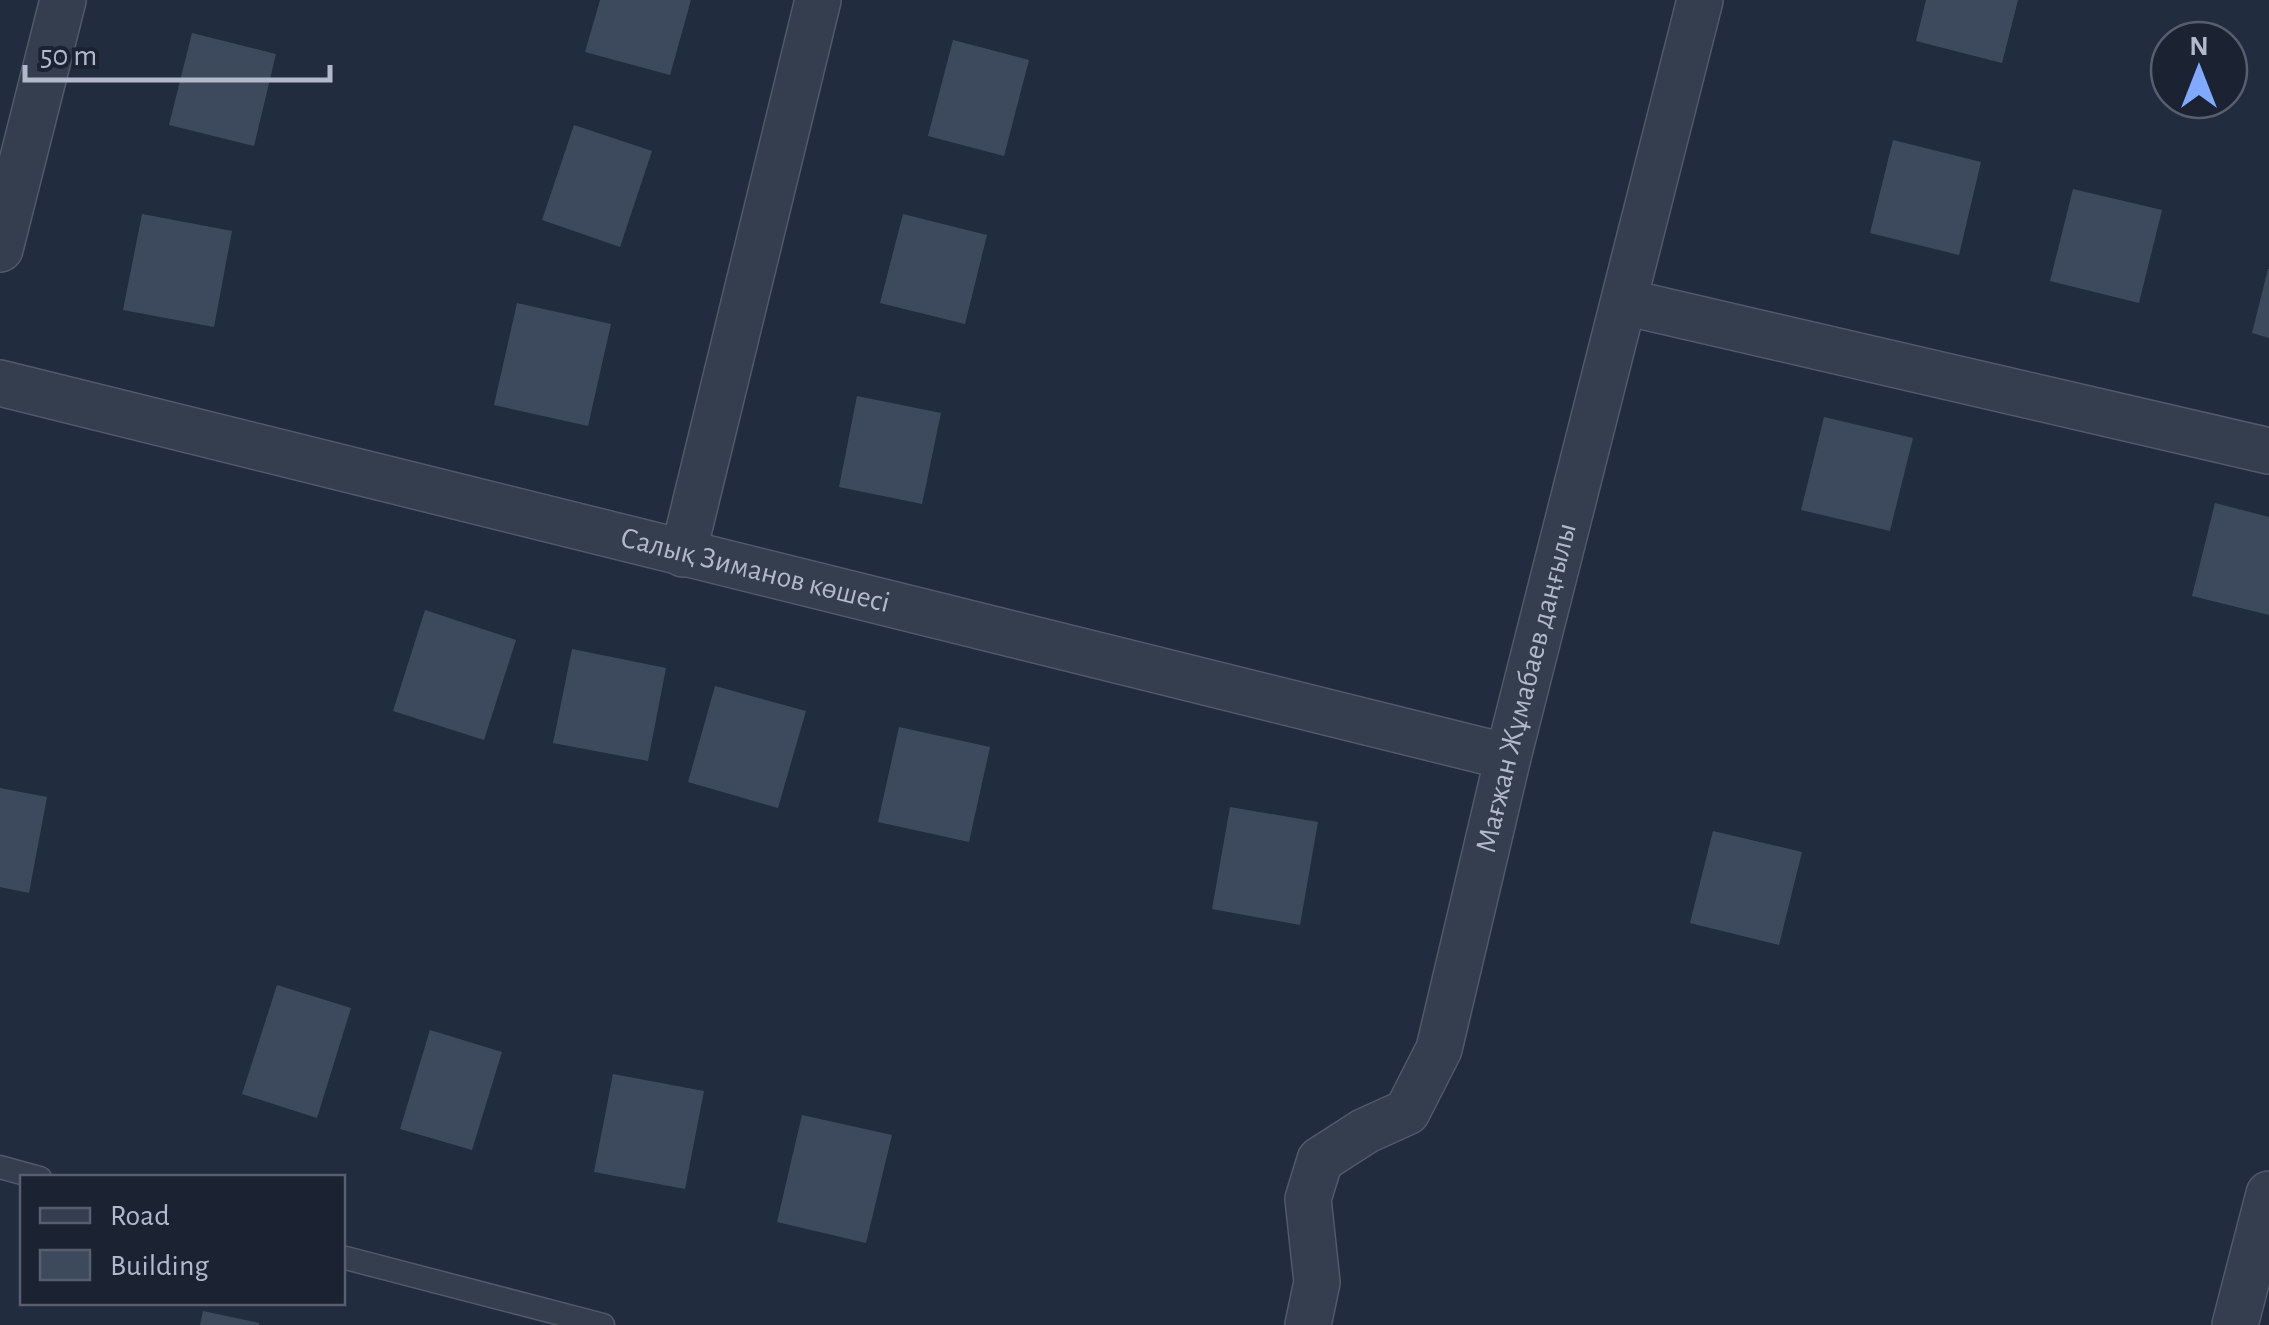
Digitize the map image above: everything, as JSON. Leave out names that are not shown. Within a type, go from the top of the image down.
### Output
[{"type":"street","points":[[0,249],[63,0]]},
{"type":"street","points":[[683,554],[818,0]]},
{"type":"street","name":"Мағжан Жұмабаев даңғылы","points":[[1308,1325],[1317,1282],[1308,1199],[1320,1160],[1365,1130],[1406,1112],[1438,1049],[1700,0]]},
{"type":"street","points":[[1625,302],[2269,451]]},
{"type":"street","name":"Салық Зиманов көшесі","points":[[0,383],[1508,758]]},
{"type":"street","points":[[2235,1325],[2269,1194]]},
{"type":"lane","points":[[0,1167],[29,1175]]},
{"type":"lane","points":[[345,1258],[604,1325]]},
{"type":"building","points":[[600,0],[691,0],[670,75],[585,52]]},
{"type":"building","points":[[1926,0],[2018,0],[2002,63],[1916,41]]},
{"type":"building","points":[[192,33],[276,54],[254,146],[169,125]]},
{"type":"building","points":[[953,40],[1029,60],[1004,156],[928,136]]},
{"type":"building","points":[[574,125],[652,151],[620,247],[542,220]]},
{"type":"building","points":[[1893,140],[1981,162],[1959,255],[1870,233]]},
{"type":"building","points":[[2073,189],[2162,210],[2139,303],[2050,281]]},
{"type":"building","points":[[142,214],[232,231],[214,327],[123,310]]},
{"type":"building","points":[[903,214],[987,235],[965,324],[880,303]]},
{"type":"building","points":[[2269,269],[2269,338],[2252,333]]},
{"type":"building","points":[[517,303],[611,324],[588,426],[494,405]]},
{"type":"building","points":[[857,396],[941,413],[922,504],[839,487]]},
{"type":"building","points":[[1824,417],[1913,438],[1890,531],[1801,510]]},
{"type":"building","points":[[2215,503],[2269,517],[2269,615],[2192,596]]},
{"type":"building","points":[[425,610],[516,640],[484,740],[393,711]]},
{"type":"building","points":[[572,649],[666,668],[648,761],[553,743]]},
{"type":"building","points":[[715,686],[806,711],[778,808],[688,782]]},
{"type":"building","points":[[899,727],[990,747],[969,842],[878,822]]},
{"type":"building","points":[[0,788],[47,797],[29,893],[0,887]]},
{"type":"building","points":[[1230,807],[1318,822],[1300,925],[1212,909]]},
{"type":"building","points":[[1713,831],[1802,852],[1779,945],[1690,923]]},
{"type":"building","points":[[277,985],[351,1008],[317,1118],[242,1094]]},
{"type":"building","points":[[430,1030],[502,1052],[472,1150],[400,1129]]},
{"type":"building","points":[[613,1074],[704,1091],[685,1189],[594,1172]]},
{"type":"building","points":[[802,1115],[892,1135],[866,1243],[777,1222]]},
{"type":"building","points":[[203,1311],[259,1323],[259,1325],[200,1325]]}]
